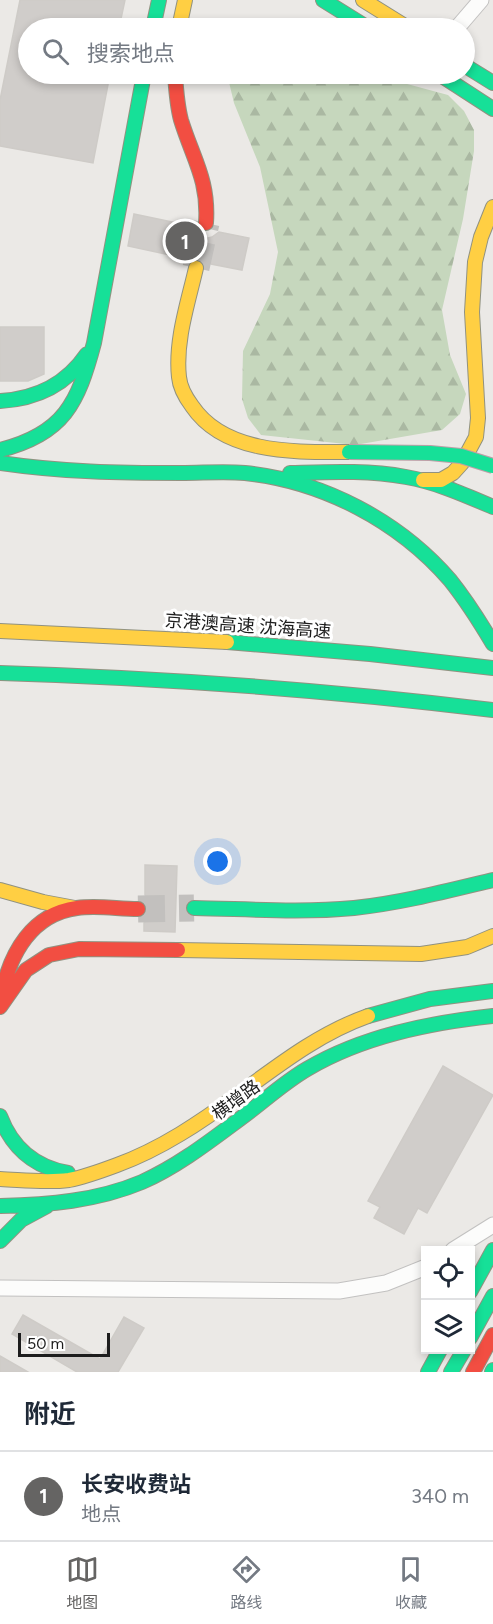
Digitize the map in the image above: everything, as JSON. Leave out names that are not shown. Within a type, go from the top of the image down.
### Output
[{"type":"main road","points":[[155,18],[159,0]]},
{"type":"main road","points":[[181,18],[185,0]]},
{"type":"main road","points":[[323,0],[352,18]]},
{"type":"main road","points":[[363,0],[392,18]]},
{"type":"main road","points":[[475,71],[493,83]]},
{"type":"main road","points":[[0,450],[31,441],[51,428],[66,413],[85,378],[94,343],[142,84]]},
{"type":"main road","points":[[175,84],[176,105],[183,128],[207,186],[206,223]]},
{"type":"main road","points":[[455,84],[493,108]]},
{"type":"main road","points":[[0,463],[53,470],[248,474],[365,472],[423,480],[441,480],[462,464],[476,437],[478,418],[472,312],[475,262],[493,207]]},
{"type":"main road","points":[[491,435],[484,279],[493,239]]},
{"type":"main road","points":[[196,268],[178,359],[179,381],[190,406],[207,425],[229,438],[256,446],[300,452],[430,453],[461,456],[493,466]]},
{"type":"main road","points":[[0,401],[31,397],[48,390],[65,379],[81,364],[94,343]]},
{"type":"main road","points":[[248,474],[285,480],[343,499],[394,530],[424,554],[458,589],[493,644]]},
{"type":"main road","points":[[423,480],[493,507]]},
{"type":"main road","name":"京港澳高速 沈海高速","points":[[0,631],[133,635],[404,656],[493,668]]},
{"type":"main road","points":[[0,674],[130,677],[404,699],[493,710]]},
{"type":"main road","points":[[194,908],[336,909],[414,899],[493,880]]},
{"type":"main road","points":[[0,890],[43,902],[77,908],[138,909]]},
{"type":"main road","points":[[0,1006],[4,980],[12,957],[23,938],[40,922],[59,912],[77,908]]},
{"type":"main road","points":[[0,1006],[29,968],[50,955],[66,951],[150,949],[421,954],[476,946],[493,936]]},
{"type":"main road","name":"横增路","points":[[0,1179],[50,1182],[87,1175],[128,1161],[166,1142],[213,1113],[294,1054],[329,1033],[375,1014],[423,1001],[465,993],[493,991]]},
{"type":"main road","name":"横增路","points":[[0,1206],[51,1204],[102,1195],[141,1182],[179,1162],[265,1101],[304,1070],[338,1053],[384,1035],[464,1018],[493,1016]]},
{"type":"main road","points":[[0,1116],[11,1141],[40,1166],[61,1172],[87,1175]]},
{"type":"main road","points":[[0,1241],[16,1222],[51,1204]]},
{"type":"main road","points":[[475,1284],[493,1250]]},
{"type":"main road","points":[[475,1330],[493,1296]]},
{"type":"main road","points":[[472,1372],[493,1335]]},
{"type":"main road","points":[[428,1372],[438,1354]]},
{"type":"main road","points":[[451,1372],[462,1354]]},
{"type":"street","points":[[466,18],[481,0]]},
{"type":"street","points":[[461,1246],[493,1225]]},
{"type":"street","points":[[0,1288],[339,1291],[386,1283],[421,1269]]},
{"type":"green space","points":[[229,84],[407,84],[448,95],[464,111],[474,130],[474,151],[463,219],[442,310],[450,355],[466,394],[460,414],[442,430],[355,445],[261,435],[248,418],[242,399],[243,351],[270,294],[278,252],[260,167],[234,103]]},
{"type":"building","points":[[20,0],[125,0],[121,18],[18,18],[18,84],[108,84],[93,163],[0,146],[0,100]]},
{"type":"building","points":[[134,214],[191,226],[197,236],[204,239],[219,232],[249,238],[242,270],[211,264],[206,256],[199,253],[191,253],[184,258],[128,246]]},
{"type":"building","points":[[0,327],[44,327],[44,374],[28,381],[0,381]]},
{"type":"building","points":[[145,865],[177,866],[175,932],[144,931],[144,923],[151,918],[154,910],[151,901],[145,895]]},
{"type":"building","points":[[443,1066],[493,1095],[427,1213],[418,1208],[404,1234],[374,1218],[380,1207],[368,1201]]},
{"type":"building","points":[[23,1315],[100,1359],[124,1317],[144,1328],[118,1372],[77,1372],[12,1334]]},
{"type":"building","points":[[0,1356],[28,1372],[0,1372]]},
{"type":"tunnel","points":[[196,268],[206,223]]},
{"type":"tunnel","points":[[138,909],[194,908]]},
{"type":"traffic: fast","points":[[155,18],[159,0]]},
{"type":"traffic: fast","points":[[323,0],[352,18]]},
{"type":"traffic: fast","points":[[475,72],[493,83]]},
{"type":"traffic: fast","points":[[0,450],[22,443],[54,425],[65,413],[82,383],[94,343],[142,84]]},
{"type":"traffic: fast","points":[[454,84],[493,109]]},
{"type":"traffic: fast","points":[[0,401],[26,397],[49,388],[70,374],[87,354]]},
{"type":"traffic: fast","points":[[349,452],[430,453],[461,456],[493,466]]},
{"type":"traffic: fast","points":[[0,463],[136,473],[245,473],[274,477],[331,495],[383,522],[430,559],[456,588],[493,644]]},
{"type":"traffic: fast","points":[[290,473],[362,472],[406,477],[439,486],[493,507]]},
{"type":"traffic: fast","points":[[227,642],[370,654],[493,668]]},
{"type":"traffic: fast","points":[[0,673],[247,686],[370,696],[493,710]]},
{"type":"traffic: fast","points":[[194,908],[294,910],[354,908],[407,900],[493,880]]},
{"type":"traffic: fast","points":[[368,1016],[430,999],[493,991]]},
{"type":"traffic: fast","points":[[0,1206],[90,1198],[142,1182],[193,1153],[290,1080],[328,1058],[397,1033],[493,1016]]},
{"type":"traffic: fast","points":[[0,1116],[11,1138],[26,1154],[45,1166],[68,1173]]},
{"type":"traffic: fast","points":[[0,1241],[21,1220],[47,1206]]},
{"type":"traffic: fast","points":[[475,1283],[493,1250]]},
{"type":"traffic: fast","points":[[475,1329],[493,1296]]},
{"type":"traffic: fast","points":[[428,1372],[438,1354]]},
{"type":"traffic: fast","points":[[451,1372],[462,1354]]},
{"type":"traffic: slow","points":[[181,18],[185,0]]},
{"type":"traffic: slow","points":[[363,0],[392,18]]},
{"type":"traffic: slow","points":[[423,480],[441,480],[453,473],[462,463],[476,437],[478,418],[472,312],[475,262],[481,237],[493,207]]},
{"type":"traffic: slow","points":[[196,268],[183,322],[178,363],[181,385],[192,406],[206,422],[223,434],[242,442],[285,450],[349,452]]},
{"type":"traffic: slow","points":[[0,631],[227,642]]},
{"type":"traffic: slow","points":[[0,890],[75,908]]},
{"type":"traffic: slow","points":[[178,950],[421,954],[467,947],[493,936]]},
{"type":"traffic: slow","points":[[0,1179],[69,1180],[133,1159],[195,1125],[317,1040],[368,1016]]},
{"type":"traffic: jam","points":[[176,84],[181,120],[203,182],[206,223]]},
{"type":"traffic: jam","points":[[2,994],[17,950],[36,927],[47,918],[61,912],[85,907],[138,909]]},
{"type":"traffic: jam","points":[[0,1007],[26,970],[49,955],[79,949],[178,950]]},
{"type":"traffic: jam","points":[[473,1372],[493,1335]]},
{"type":"place","name":"长安收费站","points":[[185,241]]}]
